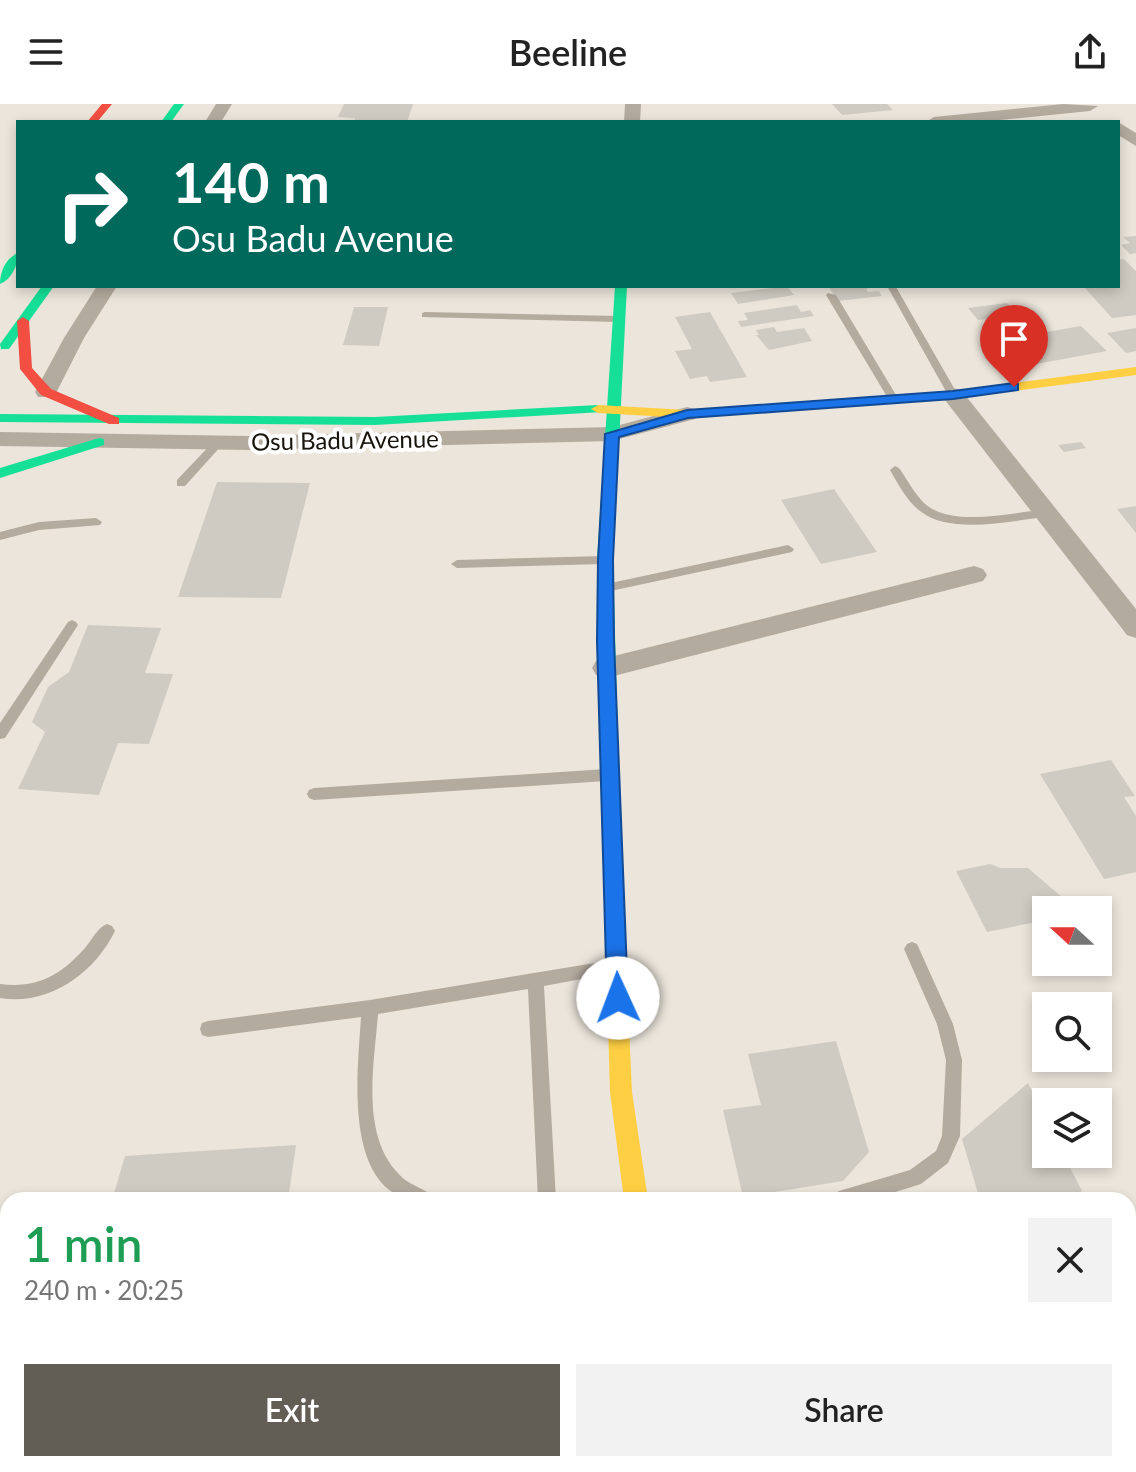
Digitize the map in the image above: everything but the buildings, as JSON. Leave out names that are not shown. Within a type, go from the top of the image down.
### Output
[{"type":"main road","points":[[94,120],[107,104]]},
{"type":"main road","points":[[0,280],[16,259]]},
{"type":"main road","points":[[0,354],[47,288]]},
{"type":"main road","points":[[621,288],[605,560],[606,668],[621,1092],[635,1192]]},
{"type":"main road","points":[[23,321],[26,369],[46,392],[114,421]]},
{"type":"main road","name":"Osu Badu Avenue","points":[[0,418],[375,421],[613,408],[687,414],[953,395],[1136,371]]},
{"type":"main road","points":[[0,473],[99,442]]},
{"type":"street","points":[[952,120],[1088,105],[1108,120]]},
{"type":"street","points":[[1120,129],[1136,141]]},
{"type":"street","points":[[46,392],[74,338],[106,288]]},
{"type":"street","points":[[953,395],[1136,628]]},
{"type":"street","name":"Osu Badu Avenue","points":[[0,439],[218,443],[612,434],[687,414]]},
{"type":"street","points":[[606,668],[974,575]]},
{"type":"lane","points":[[892,288],[953,395]]},
{"type":"lane","points":[[831,295],[894,400]]},
{"type":"lane","points":[[425,315],[619,319]]},
{"type":"lane","points":[[181,483],[218,443]]},
{"type":"lane","points":[[895,470],[922,509],[934,515],[965,520],[1045,513]]},
{"type":"lane","points":[[0,536],[39,526],[96,522]]},
{"type":"lane","points":[[605,588],[788,549]]},
{"type":"lane","points":[[457,564],[605,560]]},
{"type":"lane","points":[[0,734],[72,625]]},
{"type":"lane","points":[[314,794],[610,775]]},
{"type":"lane","points":[[0,991],[14,995],[58,982],[83,963],[107,931]]},
{"type":"lane","points":[[867,1192],[915,1178],[942,1157],[951,1136],[954,1060],[945,1024],[912,949]]},
{"type":"lane","points":[[208,1029],[370,1008],[617,966]]},
{"type":"lane","points":[[536,980],[547,1192]]},
{"type":"lane","points":[[370,1008],[366,1134],[381,1168],[405,1192]]},
{"type":"traffic: fast","points":[[167,120],[179,104]]},
{"type":"traffic: fast","points":[[0,280],[16,259]]},
{"type":"traffic: fast","points":[[5,346],[47,288]]},
{"type":"traffic: fast","points":[[612,851],[605,560],[621,288]]},
{"type":"traffic: fast","points":[[0,418],[375,421],[598,409]]},
{"type":"traffic: fast","points":[[0,473],[99,442]]},
{"type":"traffic: slow","points":[[598,409],[687,414],[953,395],[1136,371]]},
{"type":"traffic: slow","points":[[612,851],[621,1092],[635,1192]]},
{"type":"traffic: jam","points":[[94,120],[107,104]]},
{"type":"traffic: jam","points":[[23,321],[26,369],[46,392],[114,421]]},
{"type":"route","points":[[618,998],[605,560],[612,434],[687,414],[953,395],[1014,387]]}]
